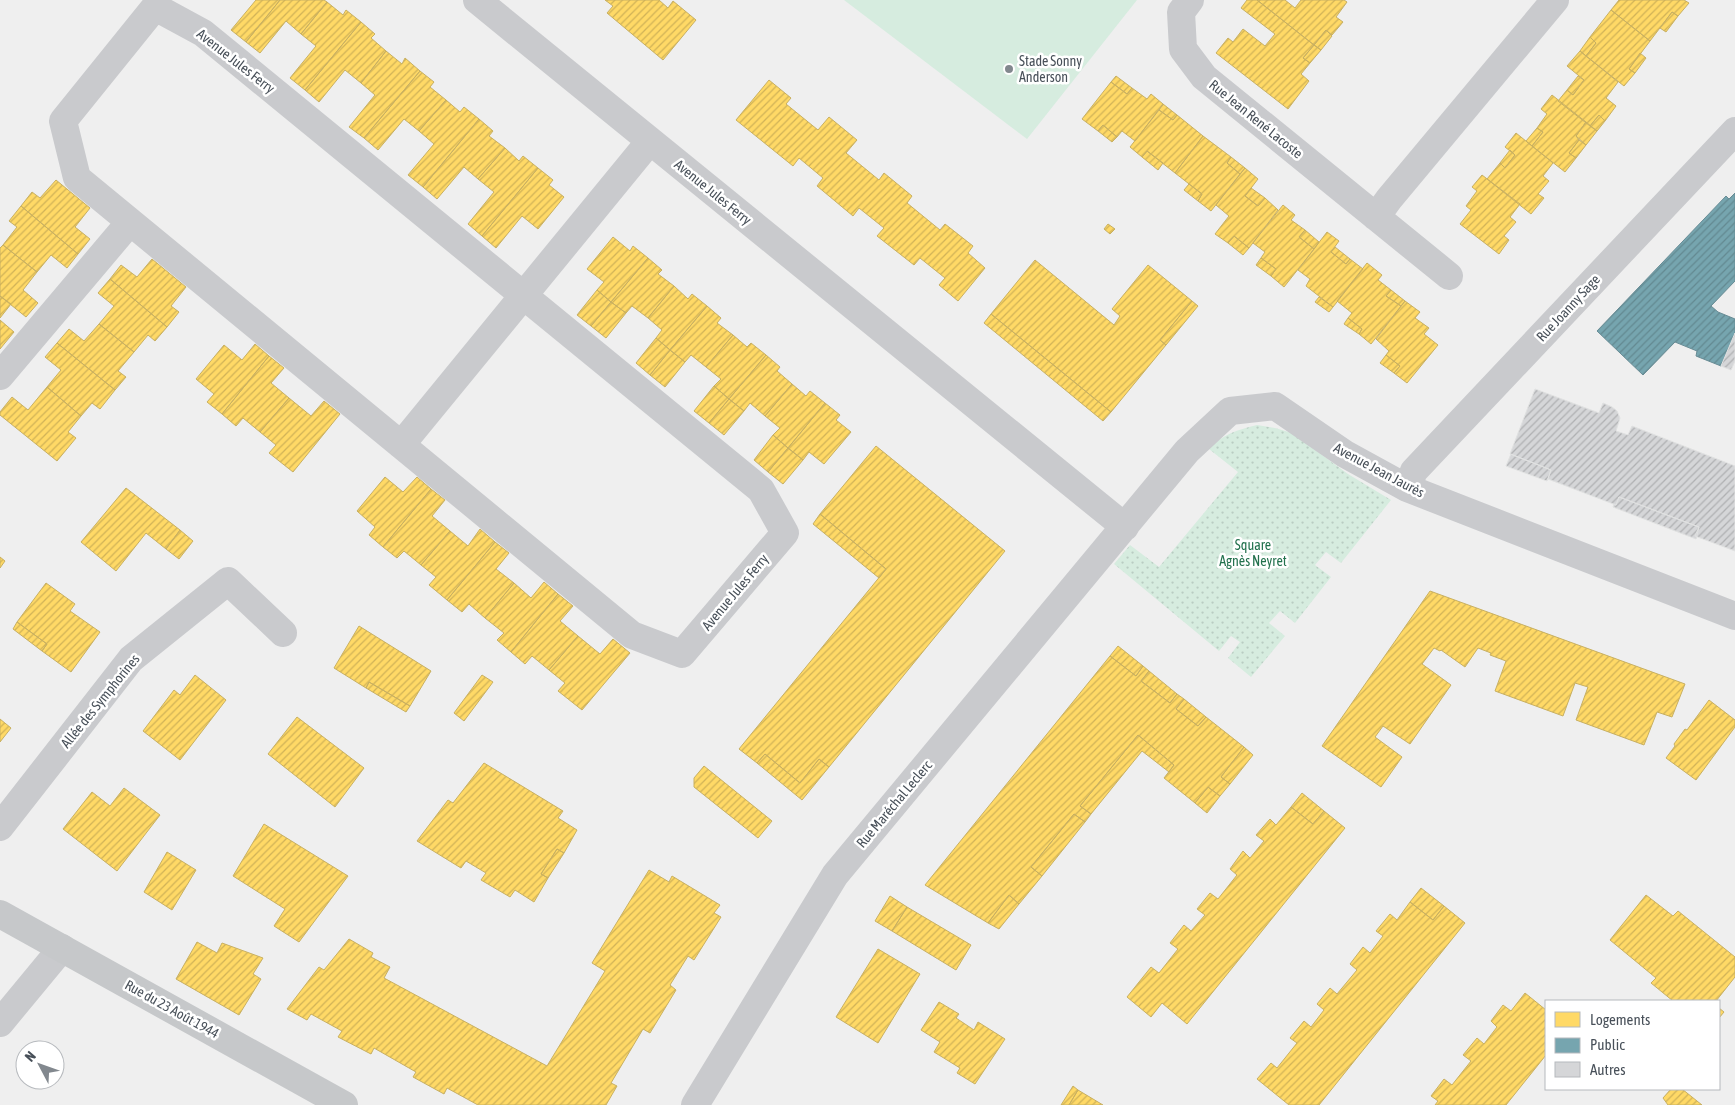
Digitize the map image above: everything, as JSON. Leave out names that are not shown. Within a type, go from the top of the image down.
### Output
[{"type":"main road","name":"Rue du 23 Août 1944","points":[[0,914],[344,1105]]},
{"type":"street","name":"Avenue Jules Ferry","points":[[477,0],[1125,527]]},
{"type":"street","name":"Rue Jean René Lacoste","points":[[1190,0],[1181,12],[1183,49],[1204,77],[1449,276]]},
{"type":"street","points":[[1376,217],[1555,0]]},
{"type":"street","name":"Avenue Jules Ferry","points":[[155,7],[203,33],[524,295],[761,490],[785,533],[682,654],[632,636],[77,178],[63,121],[155,7]]},
{"type":"street","name":"Rue Joanny Sage","points":[[1407,488],[1414,471],[1735,130]]},
{"type":"street","points":[[401,445],[650,141]]},
{"type":"street","points":[[0,376],[130,222]]},
{"type":"street","name":"Avenue Jean Jaurès","points":[[1125,527],[1187,451],[1230,411],[1275,406],[1345,454],[1407,488],[1735,616]]},
{"type":"street","name":"Rue Maréchal Leclerc","points":[[695,1105],[835,875],[1125,527]]},
{"type":"street","name":"Allée des Symphorines","points":[[0,827],[131,659],[228,581],[283,633]]},
{"type":"street","points":[[0,1023],[62,948]]},
{"type":"green space","name":"Stade Sonny Anderson","points":[[844,0],[1137,0],[1027,139]]},
{"type":"green space","name":"Square Agnès Neyret","points":[[1257,425],[1292,433],[1348,474],[1391,500],[1341,563],[1326,552],[1315,565],[1331,577],[1295,623],[1280,611],[1269,623],[1285,636],[1251,677],[1228,658],[1240,642],[1231,636],[1219,651],[1114,564],[1130,545],[1159,567],[1238,472],[1209,449],[1225,436]]},
{"type":"building: Logements","points":[[256,0],[280,0],[246,42],[231,30]]},
{"type":"building: Logements","points":[[280,0],[324,0],[327,2],[301,34],[286,21],[260,53],[246,42]]},
{"type":"building: Logements","points":[[605,0],[659,0],[668,8],[673,1],[696,20],[663,60],[607,13],[613,6]]},
{"type":"building: Logements","points":[[1247,0],[1257,0],[1314,45],[1303,58],[1310,63],[1301,74],[1309,81],[1288,109],[1216,53],[1228,38],[1233,42],[1243,29],[1265,46],[1275,34],[1241,8]]},
{"type":"building: Logements","points":[[1257,0],[1285,0],[1295,8],[1301,0],[1344,0],[1347,2],[1336,17],[1343,22],[1332,35],[1326,30],[1314,45]]},
{"type":"building: Logements","points":[[1619,0],[1684,0],[1689,3],[1678,16],[1672,12],[1650,41],[1611,10]]},
{"type":"building: Logements","points":[[327,2],[343,15],[346,10],[361,22],[305,90],[290,78],[316,46],[301,34]]},
{"type":"building: Logements","points":[[1611,10],[1650,41],[1629,69],[1635,73],[1624,86],[1586,56],[1596,43],[1590,37]]},
{"type":"building: Logements","points":[[1672,12],[1678,16],[1666,32],[1660,28]]},
{"type":"building: Logements","points":[[361,22],[375,34],[371,38],[386,51],[361,83],[345,70],[319,102],[305,90]]},
{"type":"building: Logements","points":[[1326,30],[1332,36],[1321,50],[1314,45]]},
{"type":"building: Logements","points":[[1590,37],[1596,43],[1586,56],[1580,51]]},
{"type":"building: Logements","points":[[1314,45],[1321,50],[1310,63],[1303,58]]},
{"type":"building: Logements","points":[[386,51],[402,64],[405,58],[420,71],[364,138],[349,127],[375,95],[361,83]]},
{"type":"building: Logements","points":[[1580,51],[1618,82],[1606,98],[1616,106],[1605,121],[1599,115],[1590,126],[1558,101],[1567,90],[1573,95],[1584,80],[1567,66]]},
{"type":"building: Logements","points":[[1640,53],[1646,58],[1635,73],[1629,69]]},
{"type":"building: Logements","points":[[420,71],[434,82],[430,87],[446,100],[419,131],[404,119],[378,150],[364,138]]},
{"type":"building: Logements","points":[[1116,76],[1132,88],[1127,94],[1111,82]]},
{"type":"building: Logements","points":[[1578,76],[1584,80],[1573,95],[1567,90]]},
{"type":"building: Logements","points":[[769,80],[791,98],[786,104],[818,130],[829,117],[857,140],[846,153],[879,180],[884,173],[912,196],[907,203],[940,230],[945,224],[973,246],[968,253],[985,268],[958,301],[939,285],[945,278],[920,258],[914,265],[877,236],[884,228],[859,208],[853,216],[817,186],[823,178],[799,158],[793,166],[736,120]]},
{"type":"building: Logements","points":[[1111,82],[1127,94],[1132,88],[1147,99],[1151,94],[1163,104],[1135,141],[1122,131],[1117,137],[1103,125],[1098,131],[1082,119]]},
{"type":"building: Logements","points":[[1552,95],[1586,122],[1576,136],[1579,140],[1569,153],[1576,158],[1565,172],[1532,146],[1543,132],[1537,128],[1547,114],[1541,109]]},
{"type":"building: Logements","points":[[446,100],[460,112],[464,107],[479,119],[423,187],[408,175],[434,144],[419,131]]},
{"type":"building: Logements","points":[[1163,104],[1177,115],[1173,120],[1159,110]]},
{"type":"building: Logements","points":[[1159,110],[1173,120],[1177,115],[1203,136],[1175,173],[1147,151],[1142,157],[1130,147]]},
{"type":"building: Logements","points":[[1599,115],[1605,121],[1597,131],[1590,126]]},
{"type":"building: Logements","points":[[479,119],[493,131],[489,136],[505,148],[478,179],[464,167],[437,199],[423,187]]},
{"type":"building: Logements","points":[[1586,122],[1597,131],[1586,145],[1576,136]]},
{"type":"building: Logements","points":[[1103,125],[1117,137],[1112,142],[1098,131]]},
{"type":"building: Logements","points":[[1537,128],[1543,132],[1532,146],[1526,141]]},
{"type":"building: Logements","points":[[1516,133],[1553,163],[1543,176],[1549,181],[1538,194],[1544,198],[1531,214],[1487,179],[1500,163],[1505,168],[1515,155],[1505,147]]},
{"type":"building: Logements","points":[[1203,136],[1231,157],[1227,163],[1240,174],[1211,211],[1198,201],[1202,194],[1175,173]]},
{"type":"building: Logements","points":[[1579,140],[1586,145],[1576,158],[1569,153]]},
{"type":"building: Logements","points":[[505,148],[519,161],[523,156],[538,168],[482,236],[468,224],[494,192],[478,179]]},
{"type":"building: Logements","points":[[1510,150],[1515,155],[1505,168],[1500,163]]},
{"type":"building: Logements","points":[[1147,151],[1163,163],[1158,170],[1142,157]]},
{"type":"building: Logements","points":[[1231,157],[1245,168],[1240,174],[1227,163]]},
{"type":"building: Logements","points":[[538,168],[553,180],[549,185],[564,197],[538,229],[522,216],[496,248],[482,236]]},
{"type":"building: Logements","points":[[1245,168],[1258,179],[1245,196],[1258,206],[1265,198],[1278,210],[1249,248],[1234,236],[1228,243],[1215,234],[1229,216],[1216,205]]},
{"type":"building: Logements","points":[[1482,175],[1520,204],[1510,217],[1516,222],[1504,236],[1509,240],[1499,254],[1460,224],[1471,210],[1466,206],[1477,191],[1472,187]]},
{"type":"building: Logements","points":[[56,180],[90,208],[75,227],[90,239],[78,254],[21,206],[32,192],[40,198]]},
{"type":"building: Logements","points":[[1189,184],[1202,194],[1198,201],[1184,190]]},
{"type":"building: Logements","points":[[1251,188],[1265,198],[1258,206],[1245,196]]},
{"type":"building: Logements","points":[[1283,205],[1295,215],[1291,220],[1305,230],[1299,237],[1314,249],[1284,287],[1271,276],[1276,269],[1261,258],[1265,252],[1253,243]]},
{"type":"building: Logements","points":[[21,206],[78,254],[67,268],[51,255],[37,272],[3,245],[17,227],[9,221]]},
{"type":"building: Logements","points":[[1108,224],[1115,229],[1110,234],[1104,229]]},
{"type":"building: Logements","points":[[1305,230],[1319,242],[1314,249],[1299,237]]},
{"type":"building: Logements","points":[[1327,232],[1339,241],[1331,252],[1346,264],[1350,259],[1363,269],[1333,307],[1306,286],[1310,279],[1298,270]]},
{"type":"building: Logements","points":[[1234,236],[1249,248],[1243,255],[1228,243]]},
{"type":"building: Logements","points":[[613,237],[630,251],[633,246],[648,258],[611,302],[597,290],[604,282],[587,269]]},
{"type":"building: Logements","points":[[3,245],[37,272],[23,290],[38,303],[26,317],[0,296],[0,248]]},
{"type":"building: Logements","points":[[1335,247],[1350,259],[1346,264],[1331,252]]},
{"type":"building: Logements","points":[[648,258],[662,270],[658,274],[674,286],[648,318],[632,306],[626,313],[611,302]]},
{"type":"building: Logements","points":[[1261,258],[1276,269],[1271,276],[1256,265]]},
{"type":"building: Logements","points":[[152,259],[186,287],[171,306],[179,312],[167,327],[110,279],[121,265],[137,277]]},
{"type":"building: Logements","points":[[1035,260],[1114,325],[1120,316],[1112,309],[1148,265],[1192,301],[1160,340],[1166,345],[1111,412],[991,314]]},
{"type":"building: Logements","points":[[1367,263],[1382,275],[1378,280],[1391,290],[1386,296],[1401,306],[1371,344],[1359,334],[1362,329],[1348,318],[1352,313],[1337,301]]},
{"type":"building: Logements","points":[[110,279],[167,327],[155,341],[148,335],[134,352],[99,324],[114,306],[98,293]]},
{"type":"building: Logements","points":[[674,286],[688,299],[692,294],[707,306],[670,350],[656,338],[662,330],[648,318]]},
{"type":"building: Logements","points":[[597,290],[611,302],[591,326],[577,315]]},
{"type":"building: Logements","points":[[1391,290],[1405,301],[1401,306],[1386,296]]},
{"type":"building: Logements","points":[[0,296],[11,304],[0,318]]},
{"type":"building: Logements","points":[[1319,297],[1333,307],[1329,312],[1315,302]]},
{"type":"building: Logements","points":[[1192,301],[1198,306],[1166,345],[1160,340]]},
{"type":"building: Logements","points":[[1405,301],[1420,312],[1415,318],[1429,328],[1424,334],[1438,345],[1407,383],[1394,373],[1400,366],[1386,355],[1389,351],[1376,339]]},
{"type":"building: Logements","points":[[611,302],[626,313],[606,338],[591,326]]},
{"type":"building: Logements","points":[[707,306],[721,318],[717,323],[733,335],[706,367],[691,355],[685,362],[670,350]]},
{"type":"building: Logements","points":[[991,314],[1111,412],[1103,421],[984,323]]},
{"type":"building: Logements","points":[[1348,318],[1362,329],[1359,334],[1344,324]]},
{"type":"building: Logements","points":[[0,320],[14,332],[0,349]]},
{"type":"building: Logements","points":[[99,324],[134,352],[118,371],[126,377],[115,390],[57,343],[69,329],[84,341]]},
{"type":"building: Logements","points":[[733,335],[747,347],[751,343],[766,355],[729,399],[714,386],[721,379],[706,367]]},
{"type":"building: Logements","points":[[656,338],[670,350],[650,375],[636,363]]},
{"type":"building: Logements","points":[[57,343],[115,390],[100,409],[92,403],[81,416],[47,387],[61,370],[45,357]]},
{"type":"building: Logements","points":[[255,344],[269,356],[222,414],[207,402],[214,394],[196,379],[224,345],[242,360]]},
{"type":"building: Logements","points":[[670,350],[685,362],[665,387],[650,375]]},
{"type":"building: Logements","points":[[766,355],[780,367],[777,371],[792,384],[765,416],[750,403],[744,411],[729,399]]},
{"type":"building: Logements","points":[[1386,355],[1400,366],[1394,373],[1380,363]]},
{"type":"building: Logements","points":[[269,356],[284,368],[271,383],[289,398],[260,432],[243,418],[236,426],[222,414]]},
{"type":"building: Logements","points":[[792,384],[806,396],[810,391],[825,403],[788,448],[773,435],[780,428],[765,416]]},
{"type":"building: Logements","points":[[714,386],[729,399],[709,423],[694,411]]},
{"type":"building: Logements","points":[[47,387],[81,416],[68,432],[76,438],[57,461],[0,415],[0,412],[12,397],[28,410]]},
{"type":"building: Logements","points":[[289,398],[311,416],[324,401],[340,414],[293,472],[269,453],[276,445],[260,432]]},
{"type":"building: Logements","points":[[729,399],[744,411],[724,435],[709,423]]},
{"type":"building: Logements","points":[[825,403],[840,415],[836,420],[851,432],[824,464],[809,452],[803,460],[788,448]]},
{"type":"building: Logements","points":[[773,435],[788,448],[768,472],[754,460]]},
{"type":"building: Logements","points":[[876,446],[1005,551],[829,767],[819,759],[800,783],[765,754],[757,763],[739,749],[886,569],[820,514]]},
{"type":"building: Logements","points":[[788,448],[803,460],[783,484],[768,472]]},
{"type":"building: Logements","points":[[385,477],[403,492],[417,477],[431,489],[383,547],[369,535],[375,527],[357,511]]},
{"type":"building: Logements","points":[[126,488],[180,530],[166,549],[146,533],[116,571],[81,542]]},
{"type":"building: Logements","points":[[431,489],[445,500],[432,516],[450,531],[421,565],[404,551],[397,558],[383,547]]},
{"type":"building: Logements","points":[[820,514],[886,569],[879,578],[813,524]]},
{"type":"building: Logements","points":[[480,529],[495,542],[447,600],[429,585],[436,577],[421,565],[450,531],[468,546]]},
{"type":"building: Logements","points":[[180,530],[193,541],[179,559],[166,549]]},
{"type":"building: Logements","points":[[495,542],[509,553],[496,569],[514,583],[485,618],[469,604],[462,612],[447,600]]},
{"type":"building: Logements","points":[[0,557],[5,561],[0,568]]},
{"type":"building: Logements","points":[[544,582],[558,594],[511,652],[497,640],[504,633],[485,618],[514,583],[531,598]]},
{"type":"building: Logements","points":[[46,583],[75,604],[70,611],[100,632],[71,672],[42,651],[47,644],[17,622]]},
{"type":"building: Logements","points":[[1430,591],[1685,684],[1672,717],[1657,712],[1644,745],[1576,720],[1588,687],[1575,683],[1563,716],[1495,691],[1506,661],[1490,655],[1491,653],[1478,648],[1465,667],[1441,650],[1434,648],[1422,664],[1451,685],[1410,744],[1383,726],[1375,737],[1402,757],[1381,787],[1322,746]]},
{"type":"building: Logements","points":[[558,594],[573,606],[560,621],[578,636],[549,670],[532,656],[525,664],[511,652]]},
{"type":"building: Logements","points":[[17,622],[47,644],[42,651],[13,629]]},
{"type":"building: Logements","points":[[359,626],[431,671],[410,706],[369,682],[366,688],[334,668]]},
{"type":"building: Logements","points":[[578,636],[600,654],[613,639],[630,653],[582,710],[558,691],[565,683],[549,670]]},
{"type":"building: Logements","points":[[1118,646],[1143,666],[1136,676],[1110,656]]},
{"type":"building: Logements","points":[[1110,656],[1136,676],[1143,666],[1149,671],[1141,681],[1170,703],[1177,694],[1184,699],[1176,709],[1198,726],[1206,717],[1244,747],[1221,777],[1230,784],[1220,796],[1208,787],[1195,803],[1164,778],[1174,765],[1138,735],[1080,806],[1091,814],[1085,822],[1074,814],[1031,867],[1042,876],[1019,904],[1009,895],[988,923],[925,885]]},
{"type":"building: Logements","points":[[1149,671],[1177,694],[1170,703],[1141,681]]},
{"type":"building: Logements","points":[[195,675],[226,700],[180,760],[143,731],[174,690],[180,695]]},
{"type":"building: Logements","points":[[482,675],[493,682],[464,721],[454,713]]},
{"type":"building: Logements","points":[[369,682],[410,706],[406,712],[366,688]]},
{"type":"building: Logements","points":[[1184,699],[1206,717],[1198,726],[1176,709]]},
{"type":"building: Logements","points":[[1709,700],[1735,720],[1735,727],[1696,780],[1666,758],[1685,729],[1687,730]]},
{"type":"building: Logements","points":[[297,717],[364,768],[335,807],[268,754]]},
{"type":"building: Logements","points":[[0,719],[11,728],[0,742]]},
{"type":"building: Logements","points":[[1138,735],[1174,765],[1169,772],[1142,751],[1091,814],[1080,806]]},
{"type":"building: Logements","points":[[1244,747],[1253,755],[1230,784],[1221,777]]},
{"type":"building: Logements","points":[[765,754],[800,783],[819,759],[829,767],[802,800],[757,763]]},
{"type":"building: Logements","points":[[484,763],[563,811],[558,818],[577,830],[564,853],[557,849],[541,874],[548,878],[534,902],[515,890],[510,897],[481,880],[486,873],[466,861],[461,868],[417,841],[448,800],[453,803]]},
{"type":"building: Logements","points":[[704,766],[772,821],[758,838],[694,787],[694,778]]},
{"type":"building: Logements","points":[[1208,787],[1220,796],[1207,813],[1195,803]]},
{"type":"building: Logements","points":[[124,788],[160,815],[117,871],[63,829],[92,792],[110,806]]},
{"type":"building: Logements","points":[[1302,793],[1324,811],[1313,824],[1291,807]]},
{"type":"building: Logements","points":[[1291,807],[1313,824],[1324,811],[1345,828],[1187,1024],[1162,1003],[1151,1017],[1127,997],[1151,967],[1159,973],[1178,949],[1170,943],[1184,925],[1191,931],[1205,915],[1197,909],[1210,893],[1218,899],[1237,875],[1230,869],[1243,851],[1250,858],[1264,841],[1256,835],[1270,819],[1276,825]]},
{"type":"building: Logements","points":[[1074,814],[1085,822],[1042,876],[1031,867]]},
{"type":"building: Logements","points":[[264,824],[348,876],[299,942],[274,926],[285,909],[233,876]]},
{"type":"building: Logements","points":[[557,849],[564,853],[548,878],[541,874]]},
{"type":"building: Logements","points":[[167,852],[196,870],[172,910],[144,892]]},
{"type":"building: Logements","points":[[649,870],[669,882],[672,876],[720,905],[714,913],[721,917],[694,960],[688,956],[670,985],[676,990],[650,1033],[643,1029],[611,1083],[617,1086],[606,1105],[478,1105],[447,1088],[444,1094],[413,1077],[416,1072],[374,1048],[371,1054],[338,1037],[342,1031],[311,1014],[307,1020],[287,1009],[319,967],[324,970],[349,939],[373,953],[371,957],[390,967],[384,978],[547,1066],[605,971],[592,963]]},
{"type":"building: Logements","points":[[1421,888],[1444,906],[1433,920],[1410,902]]},
{"type":"building: Logements","points":[[1009,895],[1019,904],[999,929],[988,923]]},
{"type":"building: Logements","points":[[1646,895],[1673,916],[1678,911],[1735,957],[1735,977],[1717,1000],[1672,1000],[1651,983],[1656,978],[1610,940]]},
{"type":"building: Logements","points":[[890,896],[907,907],[892,931],[875,921]]},
{"type":"building: Logements","points":[[1410,902],[1433,920],[1444,906],[1465,923],[1319,1105],[1289,1105],[1257,1079],[1271,1063],[1277,1068],[1297,1043],[1290,1038],[1304,1021],[1311,1027],[1324,1010],[1317,1004],[1330,988],[1337,994],[1357,970],[1350,964],[1363,947],[1370,953],[1383,936],[1376,931],[1390,914],[1397,920]]},
{"type":"building: Logements","points":[[907,907],[971,945],[956,970],[892,931]]},
{"type":"building: Logements","points":[[197,942],[217,953],[222,943],[263,958],[253,974],[261,979],[239,1015],[176,979]]},
{"type":"building: Logements","points":[[878,949],[920,974],[878,1043],[836,1017]]},
{"type":"building: Logements","points":[[1525,993],[1545,1009],[1545,1056],[1506,1105],[1435,1105],[1438,1101],[1431,1096],[1444,1079],[1452,1085],[1471,1061],[1463,1055],[1477,1038],[1484,1044],[1497,1027],[1491,1021],[1503,1005],[1511,1011]]},
{"type":"building: Logements","points":[[939,1002],[959,1014],[956,1018],[974,1030],[978,1022],[1005,1039],[975,1084],[957,1073],[960,1068],[934,1052],[940,1042],[921,1030]]},
{"type":"building: Logements","points":[[1720,1009],[1724,1012],[1720,1017]]},
{"type":"building: Logements","points":[[1073,1086],[1078,1090],[1069,1105],[1061,1105]]},
{"type":"building: Logements","points":[[1078,1090],[1103,1105],[1069,1105]]},
{"type":"building: Logements","points":[[1670,1090],[1683,1090],[1702,1105],[1668,1105],[1663,1098]]},
{"type":"building: Public","points":[[1735,193],[1735,281],[1711,306],[1718,312],[1735,319],[1735,333],[1721,366],[1696,356],[1697,351],[1675,342],[1643,375],[1597,331],[1726,196],[1729,199]]},
{"type":"building: Autres","points":[[1735,333],[1735,361],[1731,370],[1721,366]]},
{"type":"building: Autres","points":[[1535,389],[1599,413],[1603,403],[1617,411],[1620,418],[1616,431],[1628,435],[1632,426],[1735,466],[1735,551],[1695,536],[1699,527],[1619,497],[1616,505],[1548,479],[1551,470],[1510,454]]},
{"type":"building: Autres","points":[[1511,454],[1551,470],[1547,481],[1506,466]]},
{"type":"building: Autres","points":[[1619,497],[1699,527],[1696,539],[1613,507],[1614,504],[1616,505]]},
{"type":"place","name":"Stade Sonny Anderson","points":[[1009,69]]}]
